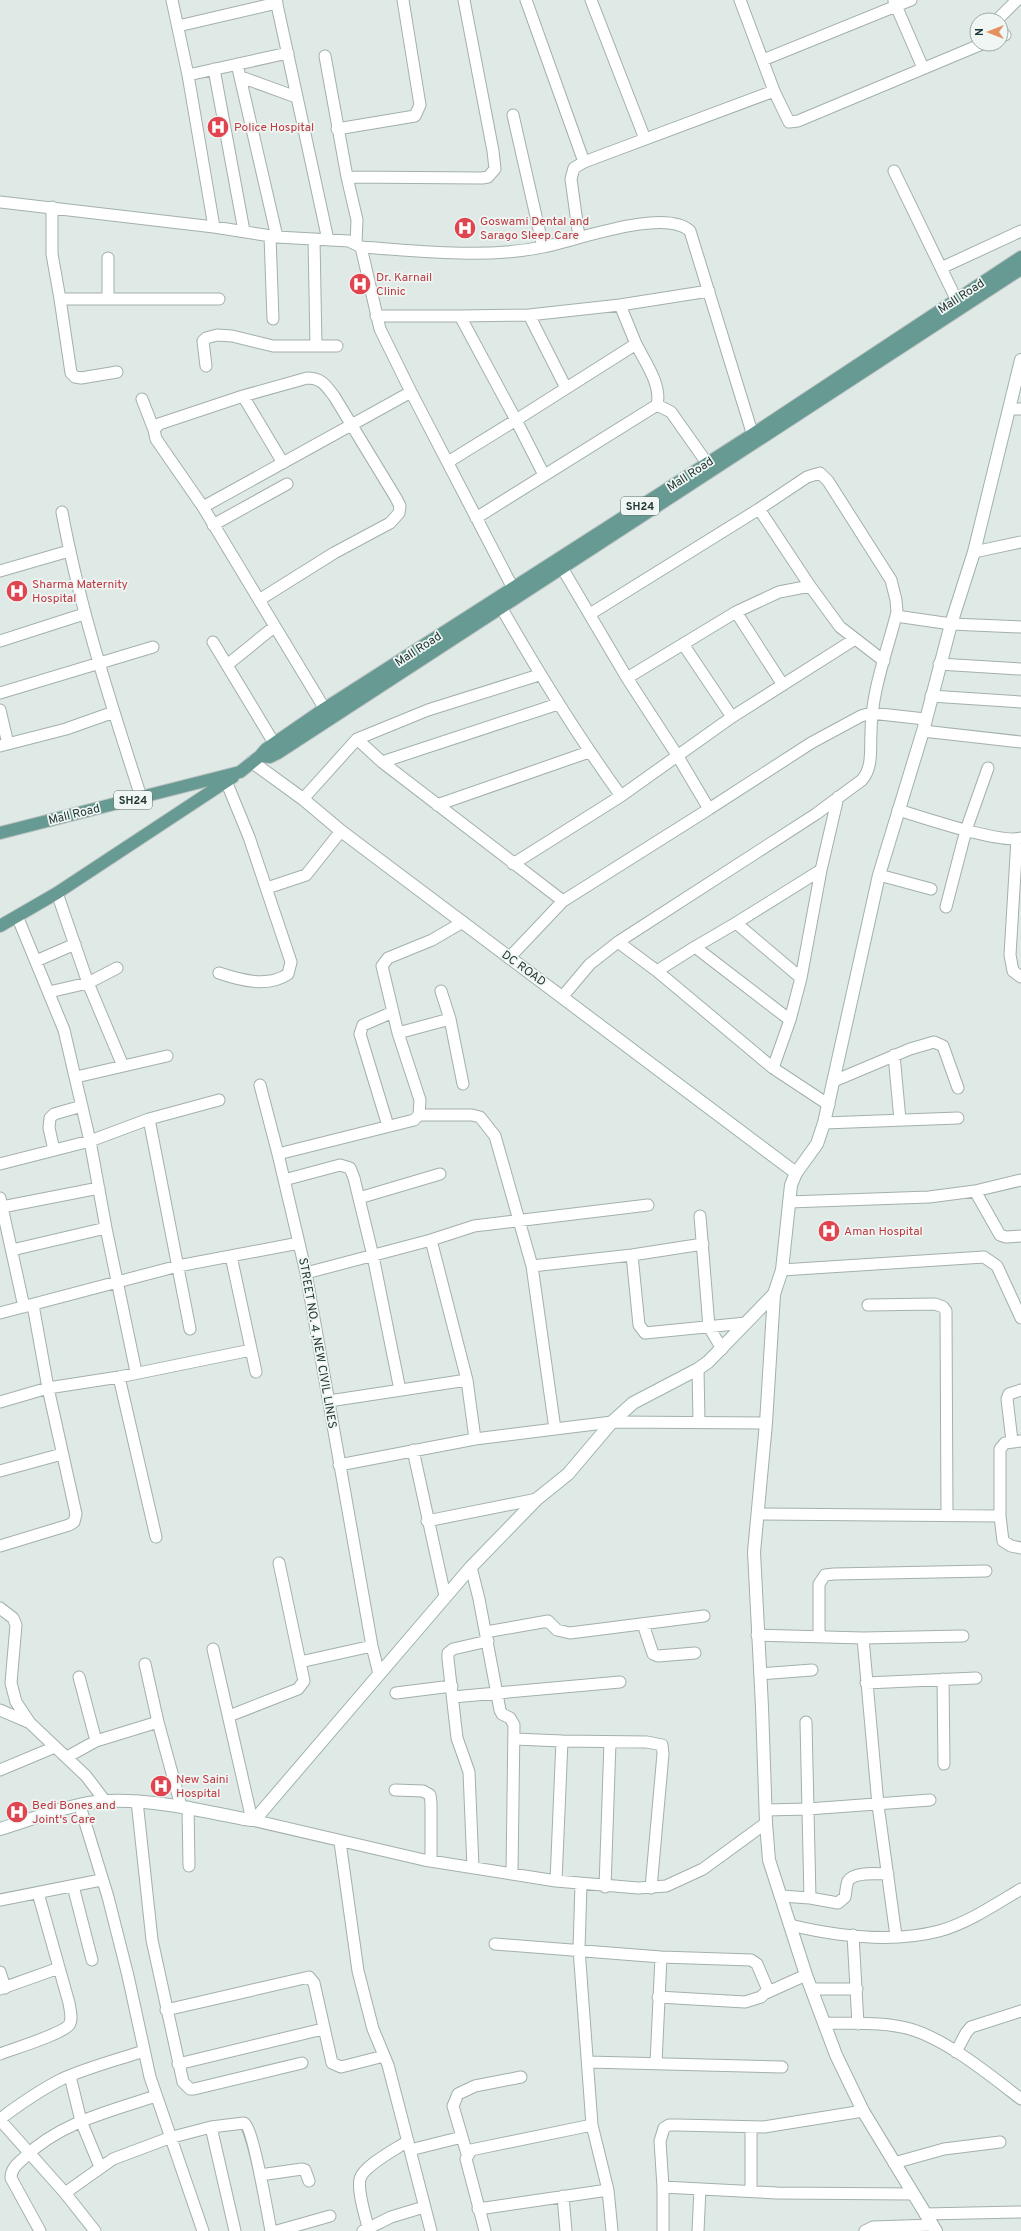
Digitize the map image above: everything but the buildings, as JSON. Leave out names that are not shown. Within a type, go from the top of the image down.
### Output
[{"type":"main road","name":"Mall Road","points":[[559,563],[754,438],[958,304],[1021,257]]},
{"type":"main road","name":"Mall Road","points":[[958,304],[1021,269]]},
{"type":"main road","points":[[934,2228],[863,2111],[836,2055],[806,1975],[769,1860],[754,1552],[766,1424],[774,1294],[782,1270],[791,1185],[796,1173],[817,1144],[824,1123],[879,875],[924,725],[939,664],[974,552],[1015,409],[1021,360]]},
{"type":"main road","name":"Mall Road","points":[[256,759],[270,757],[278,752],[326,713],[515,592],[707,463],[754,438]]},
{"type":"main road","name":"Mall Road","points":[[0,832],[240,772],[274,743],[501,607],[515,592]]},
{"type":"main road","name":"DC ROAD","points":[[256,759],[341,831],[509,958],[563,996],[796,1173]]},
{"type":"main road","points":[[0,926],[57,893],[240,772]]},
{"type":"main road","points":[[0,1828],[80,1806],[105,1801],[137,1801],[185,1807],[252,1820],[260,1814],[471,1567],[537,1498],[568,1474],[612,1422],[633,1403],[698,1369],[722,1349],[774,1294]]},
{"type":"street","points":[[172,0],[188,76],[214,227]]},
{"type":"street","points":[[337,129],[415,116],[418,111],[420,105],[403,0]]},
{"type":"street","points":[[347,177],[482,178],[488,177],[492,174],[495,162],[464,0]]},
{"type":"street","points":[[526,0],[584,162]]},
{"type":"street","points":[[591,0],[645,139]]},
{"type":"street","points":[[740,0],[774,91],[786,119],[792,122],[969,49]]},
{"type":"street","points":[[763,60],[895,3],[911,0]]},
{"type":"street","points":[[1005,12],[1017,0]]},
{"type":"street","points":[[178,26],[277,2],[296,97],[328,240]]},
{"type":"street","points":[[895,3],[923,68]]},
{"type":"street","points":[[188,76],[214,69],[288,54]]},
{"type":"street","points":[[325,56],[337,129],[357,220],[358,245],[380,329],[515,592]]},
{"type":"street","points":[[237,64],[241,76],[273,237],[272,319]]},
{"type":"street","points":[[214,69],[244,231]]},
{"type":"street","points":[[241,76],[296,97]]},
{"type":"street","points":[[579,237],[572,172],[574,168],[584,162],[774,91]]},
{"type":"street","points":[[513,115],[543,247]]},
{"type":"street","points":[[894,171],[958,304]]},
{"type":"street","points":[[0,202],[214,227],[273,237],[328,240],[358,245],[459,253],[507,251],[543,247],[632,225],[667,222],[684,226],[690,231],[754,438]]},
{"type":"street","points":[[52,207],[52,254],[71,373],[75,377],[80,378],[117,372]]},
{"type":"street","points":[[941,268],[1021,231]]},
{"type":"street","points":[[314,239],[316,346]]},
{"type":"street","points":[[108,258],[108,299]]},
{"type":"street","points":[[376,316],[529,315],[709,291]]},
{"type":"street","points":[[60,299],[219,299]]},
{"type":"street","points":[[476,518],[657,406],[659,397],[657,386],[636,344],[620,304]]},
{"type":"street","points":[[529,315],[566,388]]},
{"type":"street","points":[[460,316],[544,475]]},
{"type":"street","points":[[206,366],[203,341],[211,336],[232,336],[273,346],[337,346]]},
{"type":"street","points":[[448,462],[636,344]]},
{"type":"street","points":[[154,430],[159,424],[243,396],[301,380],[316,378],[323,382],[351,424],[396,498],[400,506],[399,513],[390,522],[334,553],[259,600]]},
{"type":"street","points":[[202,507],[302,454],[351,424],[411,392]]},
{"type":"street","points":[[243,396],[283,463]]},
{"type":"street","points":[[142,399],[156,439],[202,507],[326,713]]},
{"type":"street","points":[[657,406],[671,412],[707,463]]},
{"type":"street","points":[[563,996],[590,964],[618,942],[862,780],[869,769],[871,713],[896,616],[896,600],[891,580],[823,475],[815,474],[807,477],[759,509],[590,614]]},
{"type":"street","points":[[213,525],[287,484]]},
{"type":"street","points":[[759,509],[810,586],[840,627],[884,660]]},
{"type":"street","points":[[62,512],[69,551],[84,614],[98,663],[141,797]]},
{"type":"street","points":[[974,552],[1021,542]]},
{"type":"street","points":[[0,571],[69,551]]},
{"type":"street","points":[[559,563],[627,678],[677,755],[709,809]]},
{"type":"street","points":[[627,678],[736,612],[779,592],[810,586]]},
{"type":"street","points":[[501,607],[539,675],[589,752],[621,796]]},
{"type":"street","points":[[736,612],[783,685]]},
{"type":"street","points":[[0,641],[84,614]]},
{"type":"street","points":[[896,616],[951,624],[1021,627]]},
{"type":"street","points":[[227,665],[274,627]]},
{"type":"street","points":[[513,864],[621,796],[677,755],[732,718],[855,639]]},
{"type":"street","points":[[213,642],[274,743]]},
{"type":"street","points":[[683,644],[732,718]]},
{"type":"street","points":[[0,693],[154,647]]},
{"type":"street","points":[[939,664],[1020,668]]},
{"type":"street","points":[[303,799],[357,739],[428,710],[539,675]]},
{"type":"street","points":[[931,696],[1021,702]]},
{"type":"street","points":[[382,762],[558,704]]},
{"type":"street","points":[[0,710],[4,745],[66,729],[114,712]]},
{"type":"street","points":[[509,958],[563,901],[811,743],[871,713],[924,725],[1021,742]]},
{"type":"street","points":[[357,739],[382,762],[563,901]]},
{"type":"street","points":[[437,805],[589,752]]},
{"type":"street","points":[[946,907],[966,830],[988,768]]},
{"type":"street","points":[[219,973],[245,980],[256,981],[278,979],[288,974],[291,962],[267,888],[226,781]]},
{"type":"street","points":[[773,1068],[790,1020],[801,978],[821,870],[838,797]]},
{"type":"street","points":[[898,810],[966,830],[1019,839],[1010,955],[1013,971],[1021,977]]},
{"type":"street","points":[[267,888],[306,875],[341,831]]},
{"type":"street","points":[[657,971],[821,870]]},
{"type":"street","points":[[879,875],[931,889]]},
{"type":"street","points":[[57,893],[88,982],[123,1066]]},
{"type":"street","points":[[18,916],[64,1030],[90,1141],[106,1228],[136,1372]]},
{"type":"street","points":[[278,1154],[414,1120],[419,1115],[420,1100],[398,1033],[383,972],[384,962],[388,958],[432,940],[463,922]]},
{"type":"street","points":[[736,923],[801,978]]},
{"type":"street","points":[[618,942],[657,971],[773,1068],[829,1105]]},
{"type":"street","points":[[36,961],[75,944]]},
{"type":"street","points":[[695,947],[790,1020]]},
{"type":"street","points":[[49,992],[88,982],[117,968]]},
{"type":"street","points":[[441,990],[450,1019],[463,1084]]},
{"type":"street","points":[[388,1126],[360,1034],[363,1025],[393,1012]]},
{"type":"street","points":[[398,1033],[450,1019]]},
{"type":"street","points":[[834,1081],[894,1055],[930,1042],[939,1043],[948,1057],[958,1088]]},
{"type":"street","points":[[894,1055],[900,1120]]},
{"type":"street","points":[[76,1077],[167,1056]]},
{"type":"street","points":[[260,1085],[299,1243]]},
{"type":"street","points":[[0,1164],[90,1141],[149,1119],[219,1100]]},
{"type":"street","points":[[54,1150],[49,1128],[50,1118],[54,1114],[82,1106]]},
{"type":"street","points":[[419,1115],[461,1113],[480,1117],[495,1136],[520,1219],[532,1266],[555,1429]]},
{"type":"street","points":[[824,1123],[958,1118]]},
{"type":"street","points":[[149,1119],[190,1329]]},
{"type":"street","points":[[284,1180],[340,1165],[348,1166],[354,1178],[373,1256],[400,1390]]},
{"type":"street","points":[[359,1198],[440,1174]]},
{"type":"street","points":[[790,1202],[929,1197],[975,1191],[1021,1180]]},
{"type":"street","points":[[0,1546],[69,1525],[74,1522],[76,1507],[62,1454],[29,1306],[12,1250],[1,1203],[99,1188]]},
{"type":"street","points":[[975,1191],[1000,1235],[1006,1237],[1021,1236]]},
{"type":"street","points":[[306,1273],[431,1240],[474,1226],[520,1219],[648,1205]]},
{"type":"street","points":[[700,1216],[709,1327],[722,1349]]},
{"type":"street","points":[[12,1250],[106,1228]]},
{"type":"street","points":[[431,1240],[467,1380],[475,1439]]},
{"type":"street","name":"STREET NO. 4 ,NEW CIVIL LINES","points":[[0,1313],[178,1266],[299,1243],[306,1273],[372,1646],[380,1674]]},
{"type":"street","points":[[532,1266],[632,1255],[703,1244]]},
{"type":"street","points":[[632,1255],[641,1330],[650,1333],[746,1322]]},
{"type":"street","points":[[231,1256],[256,1372]]},
{"type":"street","points":[[782,1270],[984,1257],[997,1266],[1021,1318]]},
{"type":"street","points":[[868,1305],[935,1304],[943,1307],[946,1311],[947,1516]]},
{"type":"street","points":[[0,1402],[48,1388],[119,1377],[136,1372],[251,1350]]},
{"type":"street","points":[[698,1369],[699,1422]]},
{"type":"street","points":[[119,1377],[156,1537]]},
{"type":"street","points":[[328,1401],[467,1380]]},
{"type":"street","points":[[1021,1390],[1009,1394],[1007,1399],[1017,1441],[1005,1443],[1000,1449],[1000,1516],[1003,1541],[1012,1546],[1021,1548]]},
{"type":"street","points":[[339,1465],[475,1439],[612,1422],[766,1424]]},
{"type":"street","points":[[413,1450],[427,1521],[446,1596]]},
{"type":"street","points":[[0,1471],[62,1454]]},
{"type":"street","points":[[427,1521],[537,1498]]},
{"type":"street","points":[[758,1514],[1000,1516]]},
{"type":"street","points":[[229,1716],[302,1686],[304,1674],[300,1662],[279,1563]]},
{"type":"street","points":[[471,1567],[487,1636],[502,1714],[513,1721],[515,1739],[512,1873]]},
{"type":"street","points":[[819,1636],[819,1584],[825,1575],[986,1571]]},
{"type":"street","points":[[0,1608],[14,1618],[16,1625],[12,1693],[16,1702],[30,1723],[67,1757],[96,1787],[105,1801]]},
{"type":"street","points":[[473,1867],[469,1772],[465,1758],[459,1747],[448,1659],[450,1650],[487,1636],[548,1621],[562,1632],[570,1633],[704,1616]]},
{"type":"street","points":[[643,1624],[653,1654],[658,1656],[695,1653]]},
{"type":"street","points":[[757,1635],[863,1638],[964,1636]]},
{"type":"street","points":[[863,1638],[878,1805],[896,1936]]},
{"type":"street","points":[[300,1662],[372,1646]]},
{"type":"street","points":[[213,1649],[252,1820],[340,1842],[431,1861],[556,1881],[605,1887],[651,1888],[679,1881],[703,1870],[766,1823]]},
{"type":"street","points":[[145,1664],[158,1722],[185,1807],[189,1866]]},
{"type":"street","points":[[760,1674],[812,1670]]},
{"type":"street","points":[[79,1677],[96,1741]]},
{"type":"street","points":[[866,1683],[976,1678]]},
{"type":"street","points":[[943,1679],[944,1764]]},
{"type":"street","points":[[396,1693],[498,1692],[620,1682]]},
{"type":"street","points":[[0,1710],[30,1723]]},
{"type":"street","points":[[67,1757],[96,1741],[158,1722]]},
{"type":"street","points":[[806,1722],[810,1898]]},
{"type":"street","points":[[515,1739],[647,1742],[662,1746],[663,1754],[651,1888]]},
{"type":"street","points":[[556,1881],[562,1741]]},
{"type":"street","points":[[605,1887],[610,1742]]},
{"type":"street","points":[[0,1770],[55,1747]]},
{"type":"street","points":[[395,1790],[423,1791],[430,1795],[432,1803],[431,1861]]},
{"type":"street","points":[[766,1810],[878,1805],[930,1800]]},
{"type":"street","points":[[137,1801],[152,1940],[166,2010],[183,2082],[190,2089],[302,2063]]},
{"type":"street","points":[[80,1806],[128,1976],[144,2051],[156,2096],[169,2138],[203,2231]]},
{"type":"street","points":[[340,1842],[358,1971],[373,2029],[384,2056],[409,2146],[430,2231]]},
{"type":"street","points":[[781,1896],[810,1898],[838,1903],[845,1897],[848,1881],[851,1878],[857,1875],[888,1874]]},
{"type":"street","points":[[0,1900],[102,1880]]},
{"type":"street","points":[[581,1884],[579,1950],[592,2125],[608,2190],[612,2231]]},
{"type":"street","points":[[73,1886],[92,1960]]},
{"type":"street","points":[[790,1925],[853,1935],[917,1935],[941,1930],[965,1921],[1021,1889]]},
{"type":"street","points":[[0,2054],[56,2033],[69,2026],[71,2015],[38,1893]]},
{"type":"street","points":[[853,1935],[858,2024]]},
{"type":"street","points":[[494,1944],[661,1957],[750,1960],[757,1964],[768,1990],[766,1993]]},
{"type":"street","points":[[656,2063],[661,1957]]},
{"type":"street","points":[[0,1972],[2,1989],[59,1968]]},
{"type":"street","points":[[658,1996],[746,2002],[761,1997],[766,1993],[806,1975]]},
{"type":"street","points":[[166,2010],[309,1977],[314,1984],[329,2059],[336,2066],[346,2066],[384,2056]]},
{"type":"street","points":[[812,1989],[857,1989]]},
{"type":"street","points":[[956,2052],[966,2033],[971,2027],[1021,2011]]},
{"type":"street","points":[[824,2023],[858,2024],[910,2029],[956,2052],[1021,2099]]},
{"type":"street","points":[[178,2064],[323,2029]]},
{"type":"street","points":[[95,2231],[65,2193],[0,2119],[32,2096],[70,2076],[144,2051]]},
{"type":"street","points":[[588,2062],[782,2067]]},
{"type":"street","points":[[70,2076],[81,2121],[100,2167]]},
{"type":"street","points":[[485,2231],[467,2166],[467,2154],[454,2106],[458,2094],[470,2088],[521,2077]]},
{"type":"street","points":[[40,2231],[10,2178],[12,2170],[29,2153],[55,2135],[81,2121],[156,2096]]},
{"type":"street","points":[[663,2231],[663,2187],[660,2140],[664,2128],[669,2125],[751,2127],[776,2125],[863,2111]]},
{"type":"street","points":[[65,2193],[113,2159],[169,2138],[211,2127],[235,2123],[247,2124],[260,2175],[271,2231]]},
{"type":"street","points":[[467,2154],[472,2150],[483,2146],[592,2125]]},
{"type":"street","points":[[211,2127],[234,2231]]},
{"type":"street","points":[[751,2127],[751,2192]]},
{"type":"street","points":[[424,2207],[391,2217],[367,2230],[360,2187],[360,2178],[370,2167],[409,2146],[462,2138]]},
{"type":"street","points":[[894,2162],[944,2149],[1000,2142]]},
{"type":"street","points":[[260,2175],[302,2169],[305,2170],[309,2181]]},
{"type":"street","points":[[663,2187],[751,2192],[913,2194]]},
{"type":"street","points":[[698,2231],[700,2189]]},
{"type":"street","points":[[478,2209],[608,2190]]},
{"type":"street","points":[[563,2196],[566,2231]]},
{"type":"street","points":[[925,2214],[1021,2212]]},
{"type":"street","points":[[277,2231],[330,2216]]},
{"type":"street","points":[[865,2231],[872,2227],[934,2228]]},
{"type":"place","name":"Police Hospital","points":[[218,127]]},
{"type":"place","name":"Goswami Dental and Sarago Sleep Care","points":[[465,228]]},
{"type":"place","name":"Dr. Karnail Clinic","points":[[360,284]]},
{"type":"place","name":"Sharma Maternity Hospital","points":[[17,591]]},
{"type":"place","name":"Aman Hospital","points":[[829,1231]]},
{"type":"place","name":"New Saini Hospital","points":[[161,1786]]},
{"type":"place","name":"Bedi Bones and Joint's Care","points":[[17,1812]]}]
